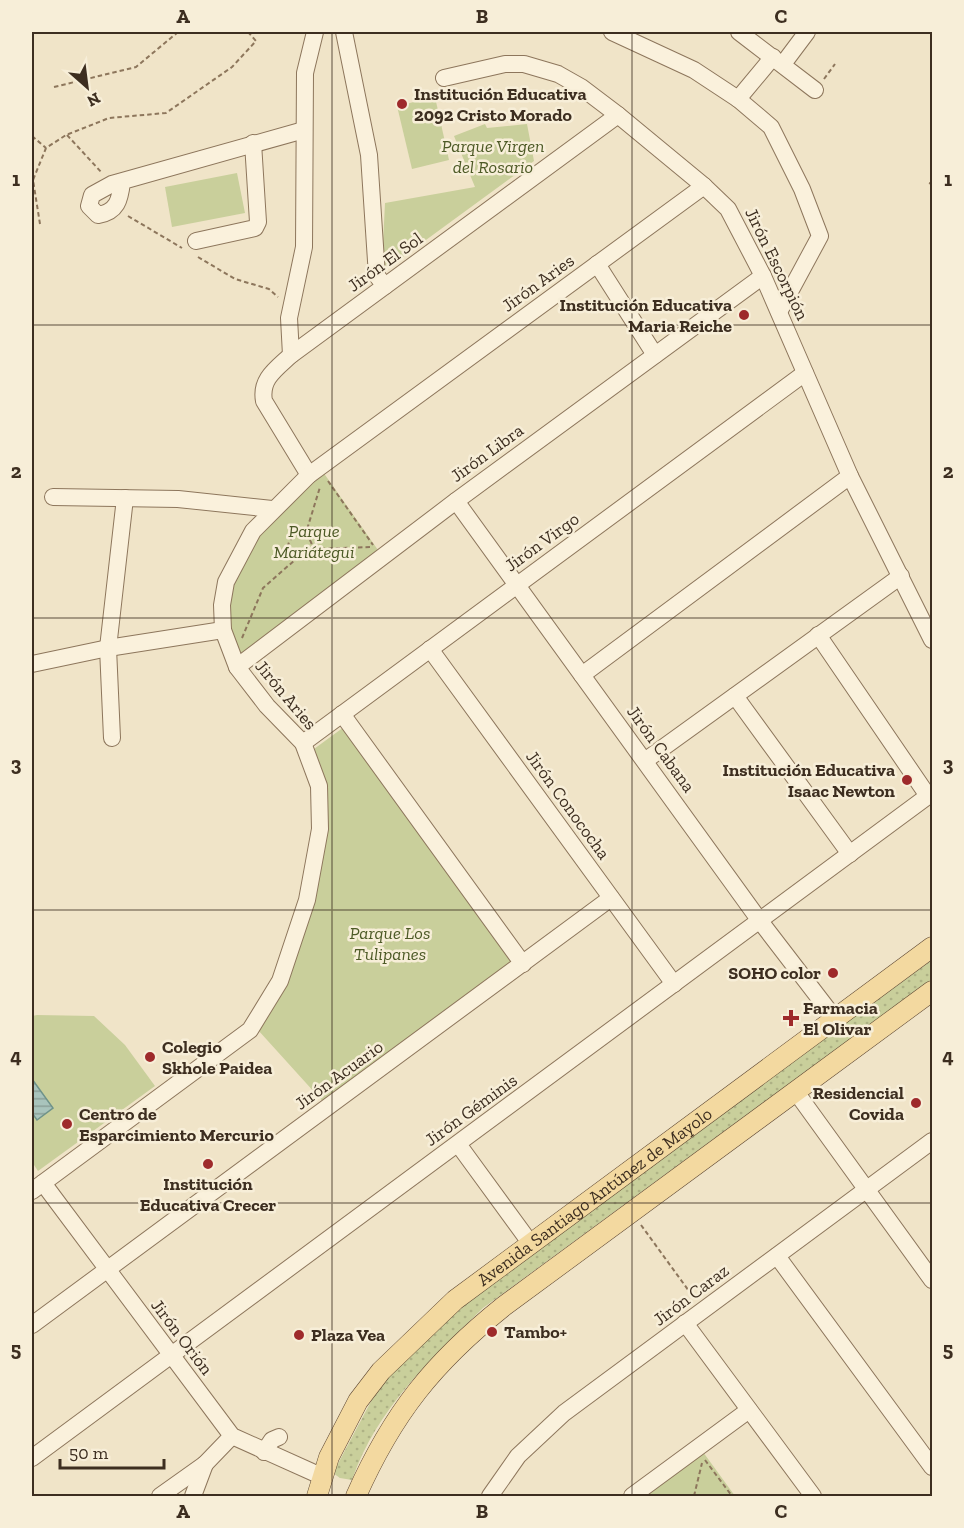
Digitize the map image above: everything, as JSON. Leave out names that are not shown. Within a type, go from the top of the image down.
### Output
[{"type":"main road","name":"Avenida Santiago Antúnez de Mayolo","points":[[316,1497],[321,1476],[358,1401],[381,1371],[455,1300],[933,947]]},
{"type":"main road","name":"Avenida Santiago Antúnez de Mayolo","points":[[356,1497],[387,1433],[405,1404],[440,1362],[504,1306],[933,991]]},
{"type":"main road","points":[[692,1126],[710,1144],[719,1147]]},
{"type":"main road","points":[[692,1126],[704,1149],[703,1159]]},
{"type":"street","points":[[291,355],[291,309],[304,247],[305,73],[315,32]]},
{"type":"street","points":[[344,32],[369,155],[377,276],[385,286]]},
{"type":"street","points":[[612,32],[681,62],[738,99],[773,130],[819,232],[819,239],[779,312]]},
{"type":"street","points":[[739,32],[815,90]]},
{"type":"street","points":[[738,99],[807,32]]},
{"type":"street","name":"Jirón Escorpión","points":[[444,78],[505,64],[534,67],[570,80],[618,115],[704,186],[728,209],[741,229],[764,276],[850,476],[933,640]]},
{"type":"street","name":"Jirón El Sol","points":[[317,472],[263,396],[265,382],[269,375],[291,355],[618,115]]},
{"type":"street","points":[[117,183],[304,130]]},
{"type":"street","points":[[192,249],[255,228],[258,222],[253,143]]},
{"type":"street","name":"Jirón Aries","points":[[37,1187],[250,1030],[280,981],[307,900],[320,829],[319,786],[303,743],[267,706],[237,667],[223,630],[222,605],[226,582],[253,531],[272,509],[317,472],[704,186]]},
{"type":"street","points":[[597,264],[655,355]]},
{"type":"street","name":"Jirón Libra","points":[[237,667],[456,501],[764,276]]},
{"type":"street","name":"Jirón Virgo","points":[[303,743],[805,373]]},
{"type":"street","points":[[582,675],[850,476]]},
{"type":"street","points":[[53,497],[190,500],[272,509]]},
{"type":"street","points":[[112,738],[108,648],[125,498]]},
{"type":"street","name":"Jirón Cabana","points":[[456,501],[516,586],[646,760],[760,921],[836,1020]]},
{"type":"street","points":[[646,760],[901,576]]},
{"type":"street","points":[[32,664],[108,648],[223,630]]},
{"type":"street","points":[[818,635],[930,795]]},
{"type":"street","name":"Jirón Conococha","points":[[430,649],[674,984]]},
{"type":"street","points":[[735,696],[850,854]]},
{"type":"street","points":[[342,714],[523,964]]},
{"type":"street","name":"Jirón Géminis","points":[[32,1458],[930,795]]},
{"type":"street","name":"Jirón Acuario","points":[[32,1325],[611,898]]},
{"type":"street","points":[[796,1092],[933,1280]]},
{"type":"street","name":"Jirón Caraz","points":[[490,1497],[514,1461],[539,1435],[685,1323],[933,1141]]},
{"type":"street","points":[[458,1144],[531,1244]]},
{"type":"street","name":"Jirón Orión","points":[[37,1187],[107,1269],[232,1436],[321,1476]]},
{"type":"street","points":[[777,1256],[933,1467]]},
{"type":"street","points":[[685,1323],[813,1497]]},
{"type":"street","points":[[632,1497],[749,1410]]},
{"type":"street","points":[[160,1497],[205,1464],[232,1436]]},
{"type":"street","points":[[264,1452],[272,1440],[279,1437]]},
{"type":"street","points":[[193,1497],[205,1464]]},
{"type":"path","points":[[54,87],[136,67],[178,32]]},
{"type":"path","points":[[40,224],[33,180],[45,148],[66,135],[109,118],[166,113],[232,67],[256,41],[248,32]]},
{"type":"path","points":[[827,75],[835,64]]},
{"type":"path","points":[[66,135],[117,183]]},
{"type":"path","points":[[32,136],[45,148]]},
{"type":"path","points":[[125,215],[192,249],[236,279],[268,289],[291,309]]},
{"type":"path","points":[[305,536],[317,472]]},
{"type":"path","points":[[313,549],[374,547],[317,472]]},
{"type":"path","points":[[239,645],[263,588],[296,559],[307,557],[313,549],[311,540],[305,536],[295,536],[289,543],[289,552],[296,559]]},
{"type":"path","points":[[632,1212],[703,1310]]},
{"type":"path","points":[[694,1497],[703,1457],[732,1497]]},
{"type":"green space","points":[[435,97],[449,160],[412,169],[397,106]]},
{"type":"green space","name":"Parque Virgen del Rosario","points":[[485,124],[487,128],[527,124],[534,161],[389,267],[382,264],[385,203],[475,187],[454,136]]},
{"type":"green space","points":[[237,173],[245,213],[172,227],[165,187]]},
{"type":"green space","name":"Parque Mariátegui","points":[[323,472],[378,550],[239,656],[228,617],[230,594],[236,573],[260,535]]},
{"type":"green space","name":"Parque Los Tulipanes","points":[[344,727],[514,960],[325,1104],[258,1030],[305,917],[322,781],[314,749]]},
{"type":"green space","points":[[932,960],[932,979],[483,1308],[425,1366],[390,1408],[363,1454],[352,1480],[340,1478],[333,1473],[376,1392],[417,1344],[463,1302]]},
{"type":"green space","name":"Centro de Esparcimiento Mercurio","points":[[32,1016],[94,1016],[125,1045],[155,1086],[38,1171],[32,1162]]},
{"type":"green space","points":[[703,1452],[735,1496],[644,1496]]},
{"type":"water","points":[[32,1079],[53,1108],[37,1120],[32,1113]]},
{"type":"place","name":"Institución Educativa 2092 Cristo Morado","points":[[402,104]]},
{"type":"place","name":"Institución Educativa Maria Reiche","points":[[744,315]]},
{"type":"place","name":"Institución Educativa Isaac Newton","points":[[907,780]]},
{"type":"place","name":"SOHO color","points":[[833,973]]},
{"type":"place","name":"Farmacia El Olivar","points":[[791,1018]]},
{"type":"place","name":"Colegio Skhole Paidea","points":[[150,1057]]},
{"type":"place","name":"Residencial Covida","points":[[916,1103]]},
{"type":"place","name":"Centro de Esparcimiento Mercurio","points":[[67,1124]]},
{"type":"place","name":"Institución Educativa Crecer","points":[[208,1164]]},
{"type":"place","name":"Tambo+","points":[[492,1332]]},
{"type":"place","name":"Plaza Vea","points":[[299,1335]]}]
